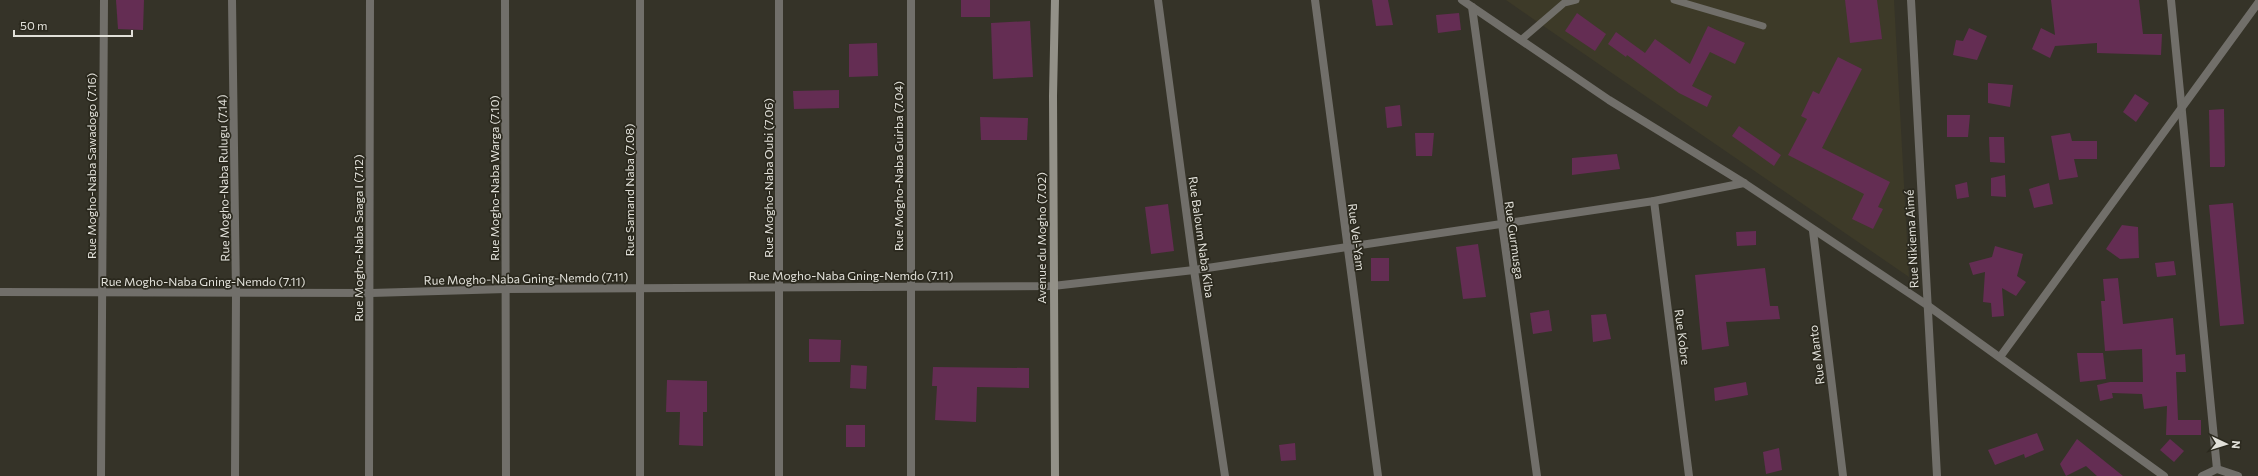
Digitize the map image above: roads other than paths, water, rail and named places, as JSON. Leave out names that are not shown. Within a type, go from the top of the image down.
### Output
[{"type":"main road","name":"Avenue du Mogho (7.02)","points":[[1055,0],[1053,286],[1055,476]]},
{"type":"street","name":"Rue Mogho-Naba Sawadogo (7.16)","points":[[101,476],[104,0]]},
{"type":"street","name":"Rue Mogho-Naba Rulugu (7.14)","points":[[232,0],[236,294],[235,476]]},
{"type":"street","name":"Rue Mogho-Naba Saaga I (7.12)","points":[[369,476],[371,293],[370,0]]},
{"type":"street","name":"Rue Mogho-Naba Warga (7.10)","points":[[505,0],[506,476]]},
{"type":"street","name":"Rue Samand Naba (7.08)","points":[[640,0],[640,476]]},
{"type":"street","name":"Rue Mogho-Naba Oubi (7.06)","points":[[779,0],[779,476]]},
{"type":"street","name":"Rue Mogho-Naba Guirba (7.04)","points":[[911,0],[911,476]]},
{"type":"street","name":"Rue Baloum Naba Kiba","points":[[1158,0],[1194,270],[1225,476]]},
{"type":"street","name":"Rue Vel-Yam","points":[[1314,0],[1378,476]]},
{"type":"street","points":[[1462,0],[1609,100],[1744,183],[1813,231],[1927,305],[2164,476]]},
{"type":"street","name":"Rue Nikiema Aimé","points":[[1911,0],[1937,476]]},
{"type":"street","points":[[2171,0],[2183,106],[2217,469]]},
{"type":"street","points":[[2000,357],[2258,3]]},
{"type":"street","name":"Rue Gurmusga","points":[[1472,7],[1500,224],[1537,476]]},
{"type":"street","name":"Rue Mogho-Naba Gning-Nemdo (7.11)","points":[[0,292],[236,294],[371,293],[506,289],[1053,286],[1194,270],[1654,201],[1744,183]]},
{"type":"street","name":"Rue Kobre","points":[[1654,201],[1689,476]]},
{"type":"street","name":"Rue Manto","points":[[1813,231],[1843,476]]},
{"type":"street","points":[[2202,476],[2217,469],[2238,476]]},
{"type":"lane","points":[[1521,40],[1564,3],[1576,0]]},
{"type":"lane","points":[[1674,0],[1763,26]]}]
